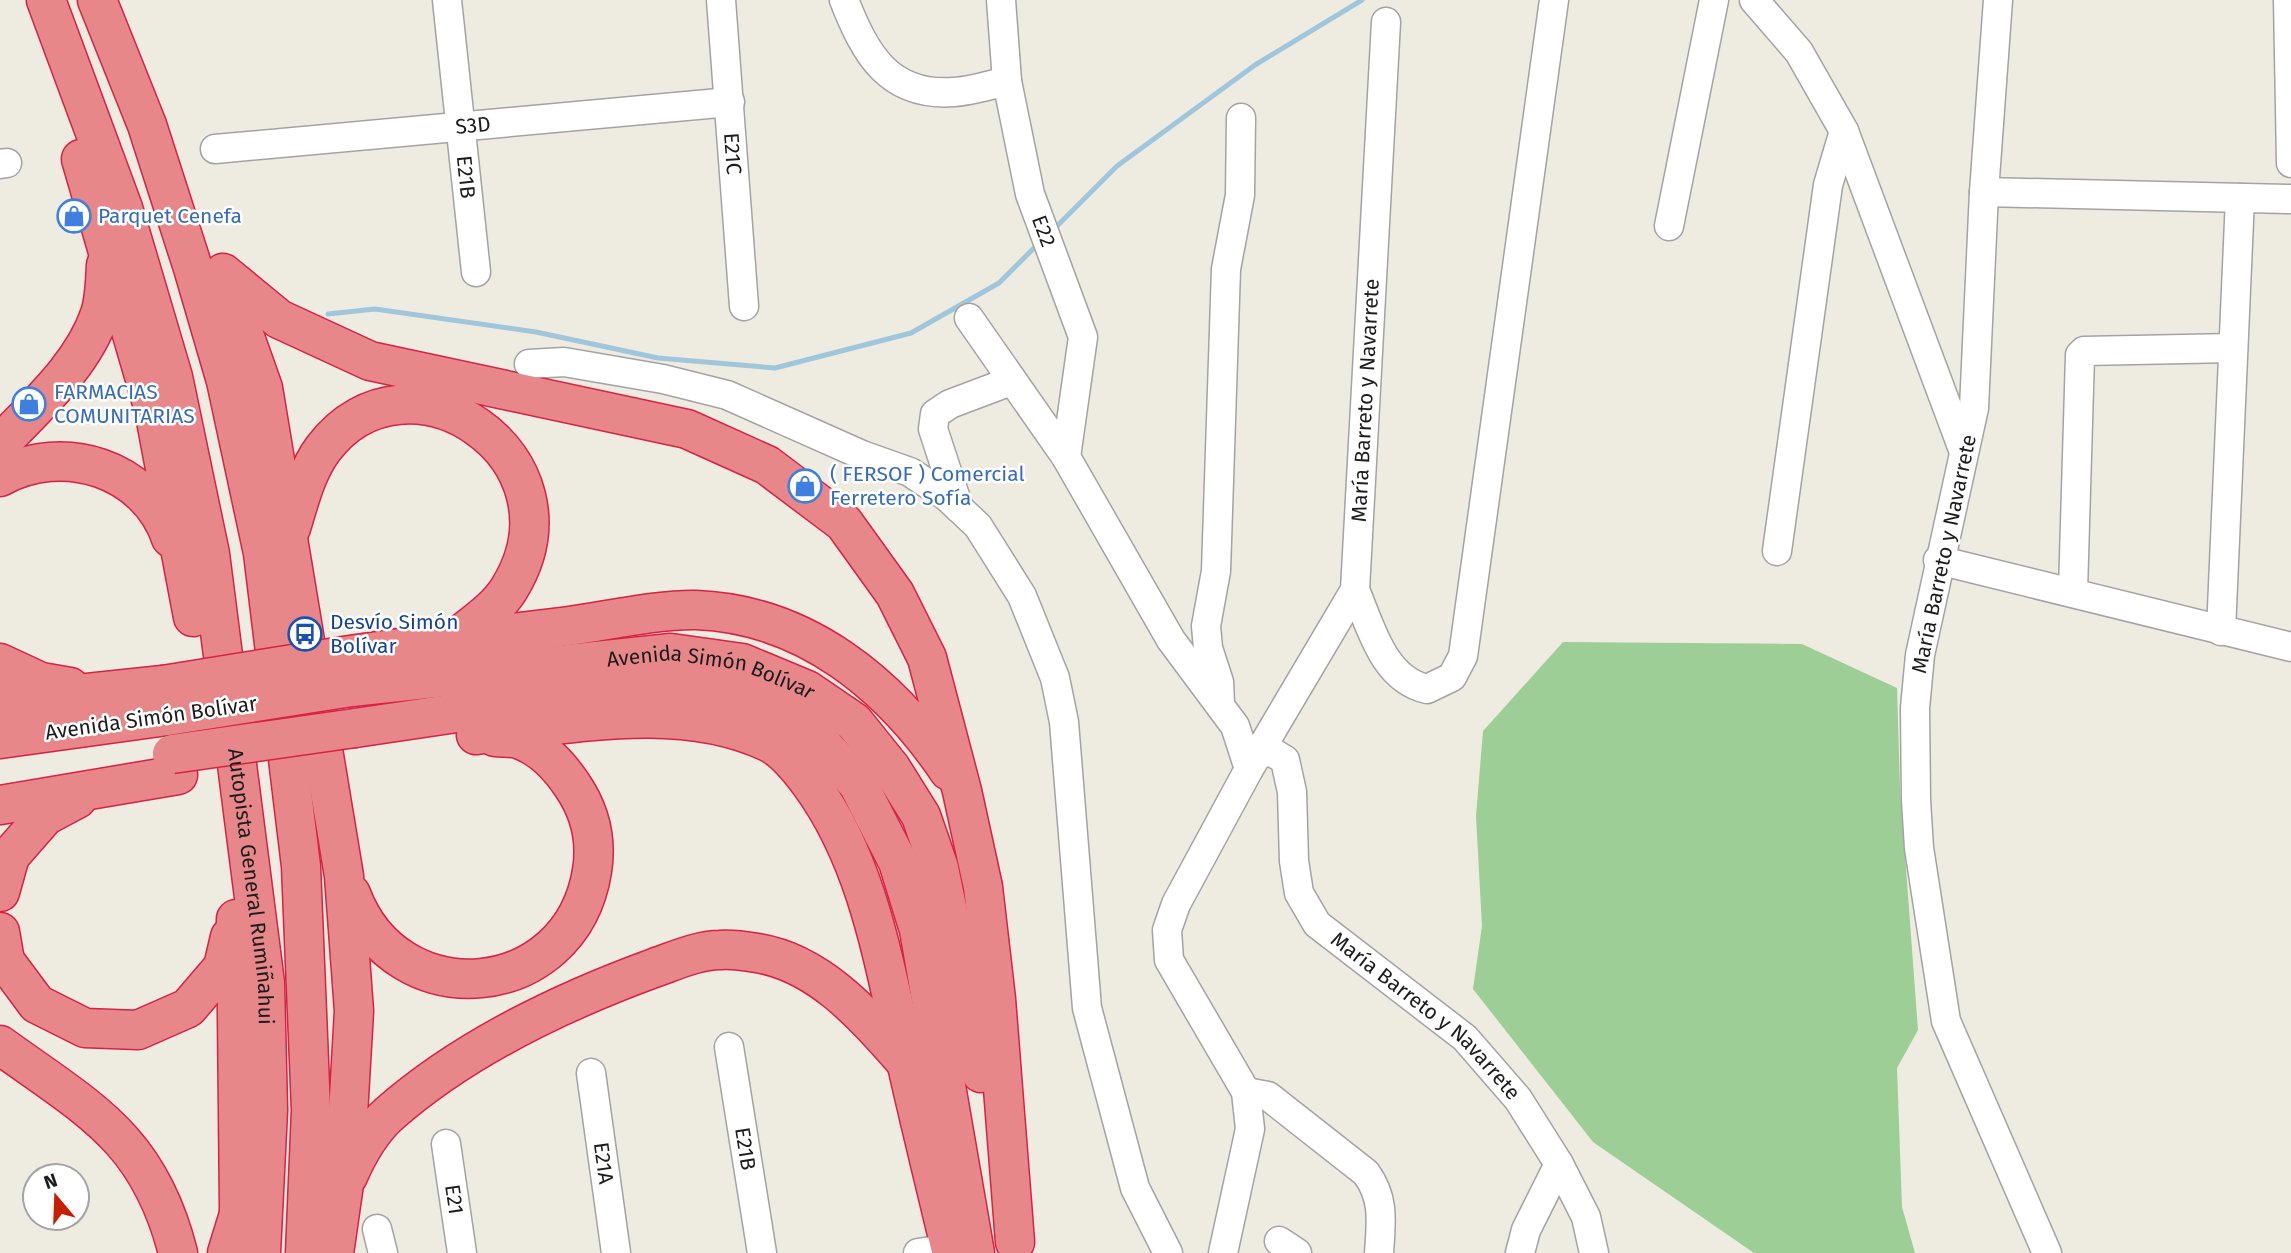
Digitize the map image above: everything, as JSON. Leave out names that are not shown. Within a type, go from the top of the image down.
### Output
[{"type":"highway","name":"Autopista General Rumiñahui","points":[[97,0],[147,125],[226,381],[263,553],[301,866],[311,1110],[306,1253]]},
{"type":"highway","name":"Autopista General Rumiñahui","points":[[51,16],[123,208],[173,377],[210,554],[265,983],[268,1111],[261,1253]]},
{"type":"highway","points":[[51,16],[56,65],[154,410],[189,591],[236,915],[239,1214],[243,1253]]},
{"type":"highway","points":[[147,125],[177,162],[223,273],[263,388],[290,534],[344,876],[354,1011],[344,1184],[334,1253]]},
{"type":"highway","points":[[0,444],[51,390],[85,346],[100,313],[107,252]]},
{"type":"highway","points":[[223,273],[279,318],[370,361],[687,429],[767,466],[844,523],[895,594],[937,687],[962,790],[984,887],[1016,1247]]},
{"type":"highway","points":[[290,534],[307,479],[323,449],[336,435],[364,416],[396,406],[412,405],[444,410],[481,428],[515,464],[529,507],[529,527],[519,569],[508,591],[454,640]]},
{"type":"highway","points":[[0,477],[47,461],[73,460],[100,465],[124,479],[136,488],[167,527],[189,591]]},
{"type":"highway","points":[[0,663],[41,682],[165,701],[347,671],[454,640],[695,610],[765,620],[836,654],[882,689],[923,733],[962,790]]},
{"type":"highway","name":"Avenida Simón Bolívar","points":[[347,671],[671,653],[742,663],[807,691],[854,722],[891,768],[921,816],[939,868],[1016,1247]]},
{"type":"highway","name":"Avenida Simón Bolívar","points":[[357,738],[599,692],[673,687],[745,699],[809,730],[858,784],[898,862],[919,930],[950,1252]]},
{"type":"highway","points":[[0,702],[93,691]]},
{"type":"highway","name":"Avenida Simón Bolívar","points":[[0,739],[165,701]]},
{"type":"highway","points":[[472,736],[621,719],[665,719],[732,729],[771,743],[796,765],[832,812],[858,869],[883,957],[950,1252]]},
{"type":"highway","points":[[0,805],[94,790],[175,764],[357,738],[472,736],[521,739],[559,766],[586,805],[595,850],[588,897],[564,937],[527,966],[481,979],[434,976],[392,955],[360,920],[344,876]]},
{"type":"highway","name":"Avenida Simón Bolívar","points":[[0,779],[175,764]]},
{"type":"highway","points":[[0,892],[10,856],[45,816],[94,790]]},
{"type":"highway","points":[[0,932],[5,961],[37,1004],[85,1028],[138,1030],[188,1008],[197,998],[223,967],[236,915]]},
{"type":"highway","points":[[344,1184],[359,1149],[388,1115],[460,1062],[609,984],[718,949],[760,954],[798,967],[836,990],[864,1015],[906,1062]]},
{"type":"highway","points":[[0,1045],[103,1119],[142,1163],[168,1213],[178,1253]]},
{"type":"highway","points":[[227,1253],[239,1214]]},
{"type":"street","name":"E21B","points":[[447,0],[476,272]]},
{"type":"street","name":"E21C","points":[[722,0],[744,306]]},
{"type":"street","points":[[844,0],[863,44],[885,74],[917,89],[954,92],[1007,81]]},
{"type":"street","name":"E22","points":[[1002,0],[1007,81],[1030,194],[1079,318],[1083,337],[1066,457]]},
{"type":"street","points":[[1354,590],[1387,662],[1400,678],[1427,690],[1452,677],[1463,656],[1554,0]]},
{"type":"street","points":[[1669,226],[1714,0]]},
{"type":"street","points":[[1754,0],[1799,52],[1844,131],[1964,452]]},
{"type":"street","name":"María Barreto y Navarrete","points":[[1998,0],[1984,192],[1974,408],[1938,560],[1920,655],[1914,758],[1919,848],[1941,1001],[1951,1036],[2046,1253]]},
{"type":"street","points":[[2288,0],[2291,163]]},
{"type":"street","name":"María Barreto y Navarrete","points":[[1223,1253],[1250,1129],[1246,1092],[1169,960],[1167,930],[1176,904],[1254,761],[1354,590],[1386,22]]},
{"type":"street","name":"S3D","points":[[215,149],[730,102]]},
{"type":"street","points":[[1220,704],[1219,682],[1208,648],[1206,626],[1216,571],[1226,269],[1240,195],[1241,118]]},
{"type":"street","points":[[1777,551],[1828,185],[1844,131]]},
{"type":"street","points":[[1984,192],[2291,200]]},
{"type":"street","points":[[2221,631],[2240,198]]},
{"type":"street","points":[[968,318],[1066,457],[1171,640],[1236,726],[1254,761]]},
{"type":"street","points":[[2073,591],[2080,355],[2084,351],[2233,348]]},
{"type":"street","points":[[529,364],[564,362],[663,379],[727,395],[862,455],[910,472],[946,496],[978,526],[1022,596],[1055,678],[1064,722],[1087,1008],[1135,1188],[1168,1253]]},
{"type":"street","points":[[959,509],[933,429],[935,414],[950,404],[1012,380]]},
{"type":"street","points":[[1938,560],[2073,591],[2291,647]]},
{"type":"street","name":"María Barreto y Navarrete","points":[[1254,761],[1272,752],[1285,760],[1292,792],[1294,861],[1299,893],[1317,924],[1465,1038],[1518,1099],[1559,1164],[1586,1217],[1594,1253]]},
{"type":"street","name":"E21B","points":[[729,1046],[762,1253]]},
{"type":"street","name":"E21A","points":[[591,1073],[616,1253]]},
{"type":"street","points":[[1246,1092],[1268,1096],[1367,1174],[1378,1189],[1382,1209],[1379,1253]]},
{"type":"street","name":"E21","points":[[446,1144],[462,1253]]},
{"type":"street","points":[[1520,1253],[1526,1230],[1559,1164]]},
{"type":"green space","points":[[1563,642],[1802,644],[1897,688],[1900,788],[1918,1030],[1897,1068],[1902,1207],[1915,1253],[1754,1253],[1593,1142],[1473,989],[1482,926],[1476,816],[1483,731]]},
{"type":"waterway","points":[[1054,229],[1117,166],[1255,65],[1362,0]]},
{"type":"waterway","points":[[328,314],[375,309],[536,332],[658,358],[775,368],[911,333],[999,283],[1039,243]]},
{"type":"place","name":"Parquet Cenefa","points":[[74,216]]},
{"type":"place","name":"FARMACIAS COMUNITARIAS","points":[[29,404]]},
{"type":"place","name":"( FERSOF ) Comercial Ferretero Sofía","points":[[805,486]]},
{"type":"place","name":"Desvío Simón Bolívar","points":[[305,634]]}]
